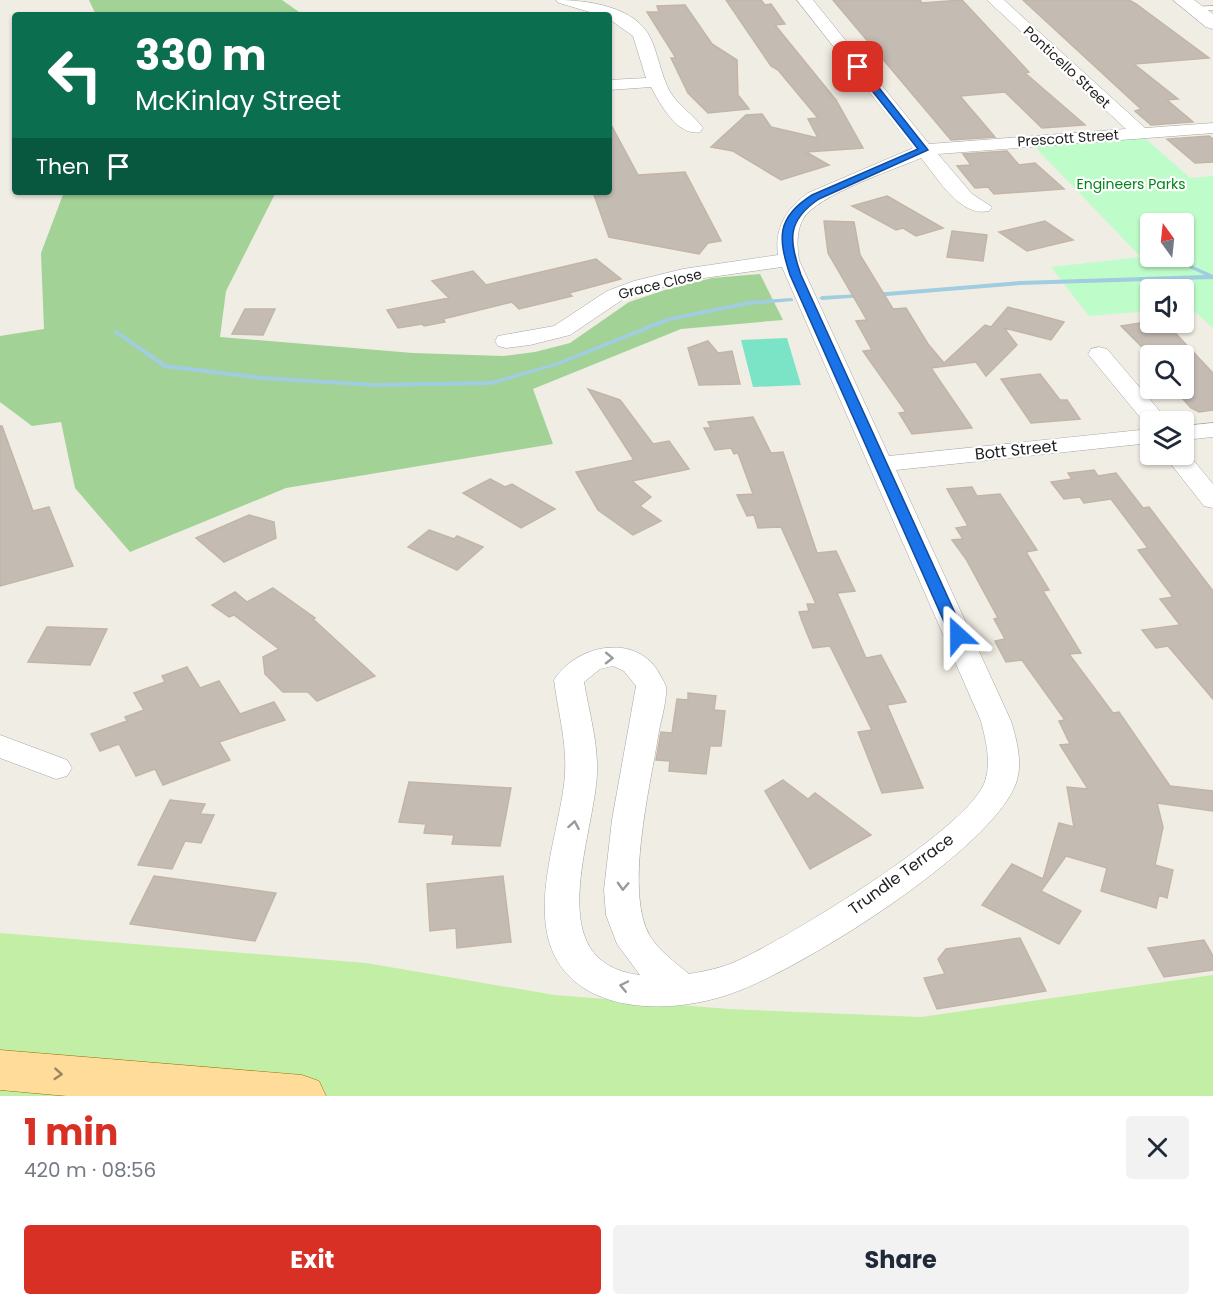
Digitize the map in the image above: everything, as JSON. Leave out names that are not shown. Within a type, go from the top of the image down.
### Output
[{"type":"main road","points":[[0,1070],[302,1096]]},
{"type":"street","points":[[564,0],[603,12]]},
{"type":"street","points":[[805,0],[965,198],[982,207]]},
{"type":"street","name":"Ponticello Street","points":[[995,0],[1140,133]]},
{"type":"street","points":[[612,12],[627,1]]},
{"type":"street","points":[[1196,6],[1213,23]]},
{"type":"street","points":[[612,15],[627,22],[643,39],[647,57],[676,114],[694,128]]},
{"type":"street","points":[[612,85],[658,82]]},
{"type":"street","name":"Prescott Street","points":[[924,150],[1213,128]]},
{"type":"street","name":"Trundle Terrace","points":[[682,989],[655,967],[636,944],[624,915],[621,890],[628,820],[651,686],[645,673],[633,661],[612,656],[592,658],[576,670],[569,680],[581,772],[563,896],[562,921],[568,945],[580,964],[602,981],[637,989],[682,989],[722,982],[758,968],[843,916],[925,860],[981,814],[997,790],[1004,765],[1003,745],[996,721],[789,260],[787,231],[801,207],[815,197],[924,150]]},
{"type":"street","name":"Grace Close","points":[[506,341],[543,335],[570,327],[612,296],[640,286],[717,270],[789,260]]},
{"type":"street","points":[[1099,354],[1147,411]]},
{"type":"street","points":[[1194,432],[1213,430]]},
{"type":"street","name":"Bott Street","points":[[881,464],[1140,437]]},
{"type":"street","points":[[1184,465],[1213,500]]},
{"type":"street","points":[[0,746],[56,768]]},
{"type":"green space","points":[[89,0],[282,0],[299,12],[95,12]]},
{"type":"green space","name":"Engineers Parks","points":[[1145,138],[1190,178],[1213,176],[1213,328],[1194,311],[1194,279],[1140,279],[1140,312],[1089,316],[1051,267],[1140,257],[1140,267],[1194,267],[1194,213],[1140,213],[1140,256],[1034,146]]},
{"type":"green space","points":[[63,195],[274,195],[226,291],[220,337],[413,353],[503,356],[535,352],[570,343],[629,302],[668,289],[712,278],[760,274],[783,320],[681,329],[533,389],[553,444],[286,488],[130,552],[75,488],[61,422],[32,426],[0,402],[0,336],[44,329],[41,253]]},
{"type":"green space","points":[[787,338],[801,385],[753,387],[741,340]]},
{"type":"green space","points":[[0,933],[366,963],[555,995],[729,1009],[921,1017],[1213,975],[1213,1096],[0,1096]]},
{"type":"building","points":[[726,0],[761,0],[765,5],[771,4],[785,24],[775,25],[836,100],[863,148],[806,152],[829,165],[781,180],[733,151],[711,147],[746,115],[762,114],[771,127],[818,138],[808,119],[818,118],[778,70],[771,66]]},
{"type":"building","points":[[833,0],[920,0],[922,3],[962,0],[1029,72],[1025,73],[1085,125],[1042,128],[1005,92],[960,96],[995,137],[951,140]]},
{"type":"building","points":[[1023,0],[1129,0],[1136,4],[1209,58],[1134,64],[1178,99],[1167,100],[1193,122],[1151,125],[1135,111],[1141,109]]},
{"type":"building","points":[[685,5],[712,44],[737,60],[738,95],[749,109],[708,113],[688,93],[671,58],[676,58],[647,12],[659,12],[657,6]]},
{"type":"building","points":[[612,127],[638,175],[685,172],[721,241],[708,243],[699,254],[609,237],[594,195],[612,195]]},
{"type":"building","points":[[1209,136],[1213,139],[1213,162],[1195,163],[1167,139]]},
{"type":"building","points":[[1007,151],[1019,165],[1035,163],[1064,189],[994,194],[988,187],[975,188],[957,166],[971,165],[963,154]]},
{"type":"building","points":[[887,196],[943,228],[916,236],[903,228],[896,230],[852,206]]},
{"type":"building","points":[[824,221],[854,222],[860,255],[893,309],[906,308],[928,344],[944,363],[985,325],[991,327],[1008,307],[1064,322],[1051,340],[1004,328],[1017,345],[986,376],[976,362],[931,368],[972,428],[912,434],[899,413],[906,412],[863,351],[872,350],[856,321],[867,320],[828,253]]},
{"type":"building","points":[[1045,221],[1073,240],[1027,251],[999,232]]},
{"type":"building","points":[[952,231],[987,235],[983,261],[947,257]]},
{"type":"building","points":[[596,259],[621,279],[569,293],[572,296],[519,309],[512,302],[424,326],[422,324],[398,328],[387,310],[449,298],[432,281],[473,271],[486,285]]},
{"type":"building","points":[[245,309],[275,309],[263,335],[232,334]]},
{"type":"building","points":[[1140,323],[1140,333],[1175,333],[1187,345],[1140,345],[1121,326]]},
{"type":"building","points":[[708,341],[718,353],[732,351],[740,384],[699,385],[688,348]]},
{"type":"building","points":[[1194,353],[1213,373],[1213,410],[1199,412],[1191,408],[1183,399],[1194,399]]},
{"type":"building","points":[[1040,374],[1060,400],[1067,400],[1080,419],[1031,423],[1001,379]]},
{"type":"building","points":[[588,389],[620,400],[653,444],[669,441],[689,469],[632,481],[651,497],[640,506],[661,521],[633,535],[598,510],[576,472],[634,460]]},
{"type":"building","points":[[753,417],[771,453],[783,452],[817,553],[836,551],[855,591],[837,593],[866,658],[881,655],[906,702],[887,705],[923,788],[882,793],[858,732],[872,730],[830,646],[813,648],[802,621],[799,612],[809,611],[807,604],[816,604],[781,527],[758,528],[754,515],[747,516],[737,495],[753,494],[738,453],[734,454],[731,448],[715,450],[704,428],[711,428],[708,422]]},
{"type":"building","points":[[0,426],[2,426],[33,511],[49,507],[73,566],[0,586]]},
{"type":"building","points":[[1094,470],[1098,476],[1116,473],[1143,508],[1149,507],[1213,591],[1213,699],[1168,646],[1156,648],[1142,630],[1180,625],[1160,599],[1173,597],[1138,550],[1148,548],[1111,499],[1084,503],[1080,497],[1064,499],[1051,482],[1072,479],[1068,473]]},
{"type":"building","points":[[490,479],[505,487],[512,484],[555,509],[521,528],[463,493]]},
{"type":"building","points":[[972,487],[977,496],[1000,494],[1037,550],[1026,552],[1049,590],[1043,591],[1081,653],[1069,654],[1113,713],[1119,712],[1170,786],[1213,791],[1213,811],[1157,803],[1163,827],[1155,865],[1173,870],[1167,898],[1159,895],[1156,908],[1101,891],[1107,868],[1066,856],[1041,891],[1081,911],[1059,944],[982,905],[1012,864],[1043,879],[1059,823],[1074,827],[1067,787],[1088,789],[1060,745],[1070,744],[1059,721],[1065,720],[1022,660],[1006,662],[995,641],[1005,639],[994,619],[998,618],[966,559],[952,540],[963,539],[956,528],[968,526],[947,489]]},
{"type":"building","points":[[249,515],[274,522],[276,538],[224,562],[196,538]]},
{"type":"building","points":[[429,530],[454,539],[457,536],[483,547],[457,570],[408,547]]},
{"type":"building","points":[[273,588],[315,618],[313,619],[375,676],[317,701],[308,692],[283,692],[265,674],[263,657],[279,649],[234,615],[229,617],[212,605],[235,592],[247,602]]},
{"type":"building","points":[[47,627],[107,629],[90,665],[28,662]]},
{"type":"building","points":[[187,667],[200,688],[219,681],[240,714],[274,702],[285,720],[219,742],[230,760],[163,785],[155,769],[136,776],[119,744],[100,751],[91,734],[127,721],[125,717],[144,710],[134,693],[165,682],[162,676]]},
{"type":"building","points":[[688,693],[716,696],[714,710],[725,711],[721,746],[710,746],[706,774],[669,771],[670,761],[656,760],[661,732],[672,733],[677,699],[688,700]]},
{"type":"building","points":[[783,780],[808,799],[815,793],[871,835],[810,869],[765,791]]},
{"type":"building","points":[[409,782],[511,788],[500,846],[452,844],[454,835],[424,833],[426,824],[399,822]]},
{"type":"building","points":[[170,800],[205,804],[200,814],[214,815],[201,843],[185,841],[172,869],[138,865]]},
{"type":"building","points":[[154,876],[276,893],[255,941],[130,924]]},
{"type":"building","points":[[503,876],[511,942],[457,948],[456,928],[430,931],[427,884]]},
{"type":"building","points":[[1020,938],[1046,991],[937,1009],[924,978],[945,974],[938,959],[946,949]]},
{"type":"building","points":[[1204,940],[1213,956],[1213,970],[1164,977],[1148,948]]},
{"type":"waterway","points":[[1191,267],[1211,276]]},
{"type":"waterway","points":[[875,295],[1020,283],[1213,277]]},
{"type":"waterway","points":[[822,298],[863,296]]},
{"type":"waterway","points":[[116,332],[164,366],[263,378],[374,385],[491,383],[557,364],[668,319],[749,303],[791,300]]},
{"type":"route","points":[[858,67],[924,150],[815,197],[801,207],[792,219],[787,231],[786,246],[795,275],[958,635]]}]
